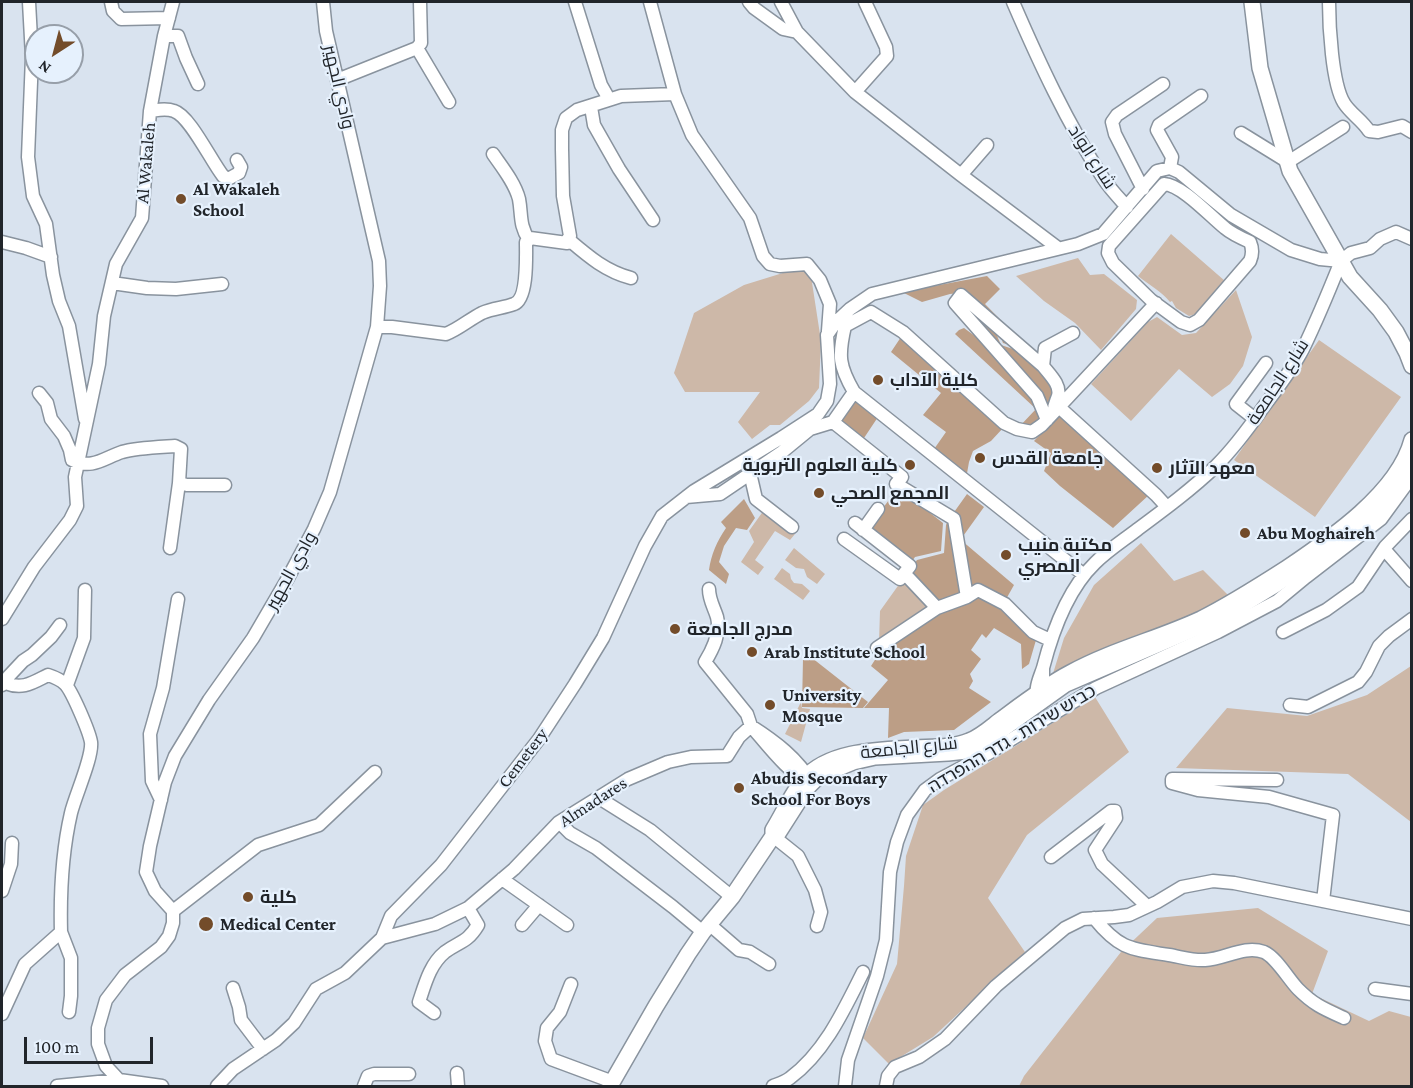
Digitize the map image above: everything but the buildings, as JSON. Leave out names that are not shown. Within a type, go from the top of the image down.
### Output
[{"type":"main road","points":[[1252,2],[1260,68],[1290,171],[1350,278],[1380,309],[1396,332],[1412,366]]},
{"type":"main road","points":[[1341,261],[1385,304],[1398,321],[1412,347]]},
{"type":"main road","points":[[1040,695],[1070,673],[1103,657],[1200,619],[1281,571],[1347,524],[1374,499],[1398,470],[1412,440]]},
{"type":"main road","points":[[1040,695],[1226,615],[1275,585],[1365,517],[1394,488],[1412,463]]},
{"type":"main road","name":"شارع الجامعة","points":[[612,1084],[656,1005],[706,928],[732,897],[773,836],[773,830],[818,768],[863,751],[954,746],[970,741],[1040,695]]},
{"type":"street","points":[[30,2],[32,57],[28,157],[33,196],[46,224],[59,301],[69,326],[86,426]]},
{"type":"street","points":[[111,2],[113,11],[121,19],[169,18]]},
{"type":"street","name":"Al Wakaleh","points":[[2,619],[34,567],[70,520],[77,506],[75,477],[99,364],[104,316],[116,264],[142,218],[150,111],[173,2]]},
{"type":"street","name":"وادي الجهير","points":[[173,910],[155,891],[146,872],[165,783],[175,756],[209,700],[253,638],[314,529],[330,492],[377,327],[381,286],[378,261],[368,208],[326,31],[323,2]]},
{"type":"street","points":[[337,80],[417,48],[421,43],[420,2]]},
{"type":"street","points":[[575,2],[601,85],[609,99]]},
{"type":"street","points":[[377,327],[446,334],[482,313],[516,304],[520,300],[524,291],[526,242],[530,238],[567,243],[570,236],[563,196],[562,130],[566,118],[577,110],[621,96],[675,94],[650,2]]},
{"type":"street","points":[[749,2],[783,29],[797,32]]},
{"type":"street","points":[[781,2],[797,32],[855,92],[1058,248]]},
{"type":"street","points":[[855,92],[887,56],[886,47],[865,2]]},
{"type":"street","name":"شارع الواد","points":[[1013,2],[1035,54],[1073,129],[1105,180],[1127,207],[1157,171],[1170,168]]},
{"type":"street","points":[[1329,2],[1336,80],[1344,103],[1369,131],[1378,132],[1402,126],[1412,132]]},
{"type":"street","points":[[164,36],[178,36],[198,84]]},
{"type":"street","points":[[417,48],[449,102]]},
{"type":"street","points":[[1143,189],[1115,134],[1113,122],[1117,115],[1163,84]]},
{"type":"street","name":"Cemetery","points":[[382,938],[391,916],[441,865],[539,739],[603,638],[645,546],[662,516],[685,498],[818,414],[827,400],[830,384],[828,335],[830,304],[820,280],[807,264],[780,266],[771,264],[763,256],[750,218],[692,135],[675,94]]},
{"type":"street","points":[[1201,96],[1159,125],[1157,130],[1173,157],[1170,168],[1179,172],[1231,215],[1292,250],[1320,259],[1341,261],[1351,253],[1370,248],[1380,238],[1396,232],[1412,239]]},
{"type":"street","points":[[591,106],[594,125],[619,169],[653,220]]},
{"type":"street","points":[[150,111],[166,109],[177,111],[189,124],[223,176],[228,178],[239,173],[241,167],[237,160]]},
{"type":"street","points":[[1240,133],[1288,162],[1343,127]]},
{"type":"street","points":[[961,175],[987,145]]},
{"type":"street","points":[[493,154],[517,193],[523,231],[529,240]]},
{"type":"street","points":[[1164,184],[1171,184],[1226,230],[1250,242],[1253,254],[1250,261],[1194,324],[1181,322],[1156,303],[1113,263],[1108,253],[1109,246],[1159,189],[1164,184]]},
{"type":"street","points":[[828,335],[843,315],[872,294],[1078,244],[1103,234],[1127,207]]},
{"type":"street","points":[[568,239],[615,274],[631,278]]},
{"type":"street","points":[[2,242],[51,257]]},
{"type":"street","name":"شارع الجامعة","points":[[1040,695],[1037,684],[1050,640],[1072,594],[1084,575],[1108,551],[1167,507],[1216,465],[1244,434],[1280,386],[1302,351],[1341,261]]},
{"type":"street","points":[[112,282],[147,288],[176,289],[222,284]]},
{"type":"street","points":[[1053,413],[1054,403],[1059,394],[1058,385],[1043,366],[960,295],[955,303],[1053,413],[1156,495],[1167,507]]},
{"type":"street","points":[[1084,575],[854,392],[844,374],[840,349],[845,326],[871,312],[903,333],[1004,423],[1032,432],[1053,413],[1156,303]]},
{"type":"street","points":[[1043,366],[1045,348],[1073,333]]},
{"type":"street","points":[[1255,419],[1236,404],[1266,363]]},
{"type":"street","points":[[685,498],[720,494],[782,452],[810,429],[833,422],[854,392]]},
{"type":"street","points":[[39,393],[47,403],[51,419],[64,436],[72,460],[78,463],[90,465],[123,451],[175,446],[181,449],[170,548]]},
{"type":"street","points":[[833,422],[902,477],[896,484],[954,519],[967,597]]},
{"type":"street","points":[[750,473],[756,499],[792,527]]},
{"type":"street","name":"כביש שירות - גדר ההפרדה","points":[[845,1086],[848,1060],[877,976],[886,940],[890,872],[897,842],[907,815],[925,790],[1096,688],[1218,632],[1277,601],[1381,519],[1412,477]]},
{"type":"street","points":[[179,483],[225,485]]},
{"type":"street","points":[[844,539],[900,579],[910,566],[859,526],[878,508]]},
{"type":"street","points":[[1282,632],[1326,610],[1358,587],[1384,549],[1412,519]]},
{"type":"street","points":[[1384,549],[1412,581]]},
{"type":"street","points":[[905,574],[937,608]]},
{"type":"street","points":[[709,589],[709,597],[718,621],[712,651],[705,662],[747,714],[752,726],[790,755],[803,768],[808,780]]},
{"type":"street","points":[[67,685],[84,638],[86,590]]},
{"type":"street","points":[[878,648],[937,608],[967,597],[978,590],[1005,604],[1033,632],[1050,640]]},
{"type":"street","points":[[161,800],[152,781],[150,734],[163,688],[178,599]]},
{"type":"street","points":[[1290,705],[1308,707],[1358,682],[1366,672],[1379,646],[1412,620]]},
{"type":"street","points":[[60,625],[32,656],[22,661],[3,684],[19,687],[48,675],[67,685],[91,743],[71,813],[60,889],[61,932],[71,958],[69,1012]]},
{"type":"street","name":"Almadares","points":[[382,938],[435,924],[468,908],[514,869],[559,822],[628,779],[668,762],[691,757],[727,756],[739,737],[752,726]]},
{"type":"street","points":[[119,1080],[106,1066],[98,1044],[98,1028],[106,1000],[125,975],[161,947],[169,936],[173,923],[173,910],[258,845],[319,825],[375,772]]},
{"type":"street","points":[[1277,780],[1172,779],[1172,783],[1198,790],[1269,797],[1333,815],[1323,901]]},
{"type":"street","points":[[599,798],[650,830],[732,897]]},
{"type":"street","points":[[1051,857],[1111,811],[1115,811],[1116,818],[1095,850],[1102,864],[1147,906]]},
{"type":"street","points":[[559,822],[570,833],[596,848],[673,907],[739,950],[750,952],[770,964]]},
{"type":"street","points":[[773,836],[798,856],[814,890],[821,912],[817,926]]},
{"type":"street","points":[[2,891],[11,864],[12,843]]},
{"type":"street","points":[[502,879],[567,925]]},
{"type":"street","points":[[886,1086],[888,1076],[895,1067],[919,1057],[945,1039],[996,986],[1065,928],[1083,919],[1129,915],[1182,887],[1213,881],[1234,883],[1412,919]]},
{"type":"street","points":[[522,925],[539,905]]},
{"type":"street","points":[[434,1012],[418,1002],[436,961],[447,951],[464,942],[478,925],[468,908]]},
{"type":"street","points":[[1094,918],[1118,942],[1131,949],[1205,960],[1244,950],[1265,952],[1316,1006],[1344,1018]]},
{"type":"street","points":[[2,1014],[25,964],[61,932]]},
{"type":"street","points":[[217,1086],[233,1069],[276,1040],[294,1023],[316,989],[345,972],[382,938]]},
{"type":"street","points":[[773,1086],[789,1079],[819,1051],[863,972]]},
{"type":"street","points":[[571,984],[560,1012],[547,1028],[546,1041],[551,1059],[612,1084]]},
{"type":"street","points":[[233,988],[241,1020],[263,1049]]},
{"type":"street","points":[[1375,989],[1412,994]]},
{"type":"street","points":[[457,1073],[458,1086]]},
{"type":"street","points":[[364,1086],[368,1076],[374,1074],[409,1074]]},
{"type":"street","points":[[57,1086],[119,1080],[162,1086]]},
{"type":"shaded area","points":[[1171,234],[1225,281],[1196,314],[1189,316],[1138,276]]},
{"type":"shaded area","points":[[1078,258],[1090,275],[1104,274],[1137,300],[1136,309],[1101,350],[1075,323],[1044,301],[1016,276]]},
{"type":"shaded area","points":[[799,268],[811,276],[821,341],[819,388],[809,401],[780,425],[770,425],[752,439],[738,422],[760,392],[685,392],[674,373],[694,313],[744,285]]},
{"type":"shaded area","points":[[987,276],[1000,289],[985,304],[1032,352],[1003,343],[995,322],[959,293],[922,302],[902,292]]},
{"type":"shaded area","points":[[1236,290],[1252,337],[1243,366],[1230,384],[1212,397],[1179,369],[1131,421],[1091,384],[1148,322],[1157,317],[1182,335],[1196,333]]},
{"type":"shaded area","points":[[961,297],[992,324],[1001,345],[1019,351],[1056,386],[1047,417],[996,346],[966,325],[957,303]]},
{"type":"shaded area","points":[[964,328],[994,350],[1036,396],[1045,419],[1032,430],[1018,428],[1036,409],[955,334]]},
{"type":"shaded area","points":[[901,337],[1004,427],[991,441],[973,451],[966,479],[932,452],[946,432],[923,415],[941,393],[891,352]]},
{"type":"shaded area","points":[[1319,340],[1401,397],[1315,517],[1234,460]]},
{"type":"shaded area","points":[[854,398],[878,417],[862,441],[837,422]]},
{"type":"shaded area","points":[[1060,413],[1150,494],[1113,528],[1044,471],[1051,453],[1034,441]]},
{"type":"shaded area","points":[[898,488],[943,523],[941,551],[915,557],[910,564],[867,529]]},
{"type":"shaded area","points":[[967,494],[984,507],[961,539],[952,515]]},
{"type":"shaded area","points":[[744,499],[755,518],[747,530],[736,528],[724,546],[719,562],[729,574],[726,584],[709,570],[710,564],[715,548],[726,528],[721,522]]},
{"type":"shaded area","points":[[764,510],[795,534],[790,540],[775,531],[755,560],[764,567],[758,575],[741,562],[754,542],[749,531]]},
{"type":"shaded area","points":[[949,518],[965,596],[938,605],[907,573],[917,560],[944,553],[946,525]]},
{"type":"shaded area","points":[[961,540],[1014,585],[1005,601],[968,594]]},
{"type":"shaded area","points":[[1141,543],[1174,581],[1203,570],[1229,596],[1149,639],[1051,680],[1064,638],[1094,585]]},
{"type":"shaded area","points":[[794,548],[825,574],[817,584],[807,577],[804,569],[796,568],[785,560]]},
{"type":"shaded area","points":[[782,568],[790,574],[794,583],[802,584],[810,591],[803,600],[774,579]]},
{"type":"shaded area","points":[[905,576],[933,606],[879,643],[880,611]]},
{"type":"shaded area","points":[[979,595],[1004,608],[1036,640],[1029,664],[1022,669],[1021,644],[994,628],[986,638],[982,634],[971,650],[981,659],[970,674],[973,681],[969,688],[991,702],[954,730],[904,732],[888,738],[889,708],[864,708],[888,680],[871,666],[882,649],[941,611]]},
{"type":"shaded area","points":[[807,654],[868,702],[863,708],[802,707],[803,659]]},
{"type":"shaded area","points":[[1411,666],[1411,822],[1348,774],[1176,768],[1227,708],[1307,716],[1367,695]]},
{"type":"shaded area","points":[[1095,697],[1129,752],[1027,835],[988,898],[1025,952],[933,1037],[889,1064],[863,1038],[897,964],[906,856],[923,805]]},
{"type":"shaded area","points":[[801,702],[802,708],[810,709],[801,742],[785,734]]},
{"type":"shaded area","points":[[1258,908],[1328,951],[1312,994],[1369,1021],[1389,1011],[1411,1017],[1411,1086],[1019,1086],[1024,1076],[1121,952],[1157,918]]},
{"type":"place","name":"Al Wakaleh School","points":[[181,199]]},
{"type":"place","name":"كلية الآداب","points":[[878,380]]},
{"type":"place","name":"جامعة القدس","points":[[980,458]]},
{"type":"place","name":"كلية العلوم التربوية","points":[[910,465]]},
{"type":"place","name":"معهد الآثار","points":[[1157,468]]},
{"type":"place","name":"المجمع الصحي","points":[[819,493]]},
{"type":"place","name":"Abu Moghaireh","points":[[1245,533]]},
{"type":"place","name":"مكتبة منيب المصري","points":[[1006,555]]},
{"type":"place","name":"مدرج الجامعة","points":[[675,629]]},
{"type":"place","name":"Arab Institute School","points":[[752,652]]},
{"type":"place","name":"University Mosque","points":[[770,705]]},
{"type":"place","name":"Abudis Secondary School For Boys","points":[[739,788]]},
{"type":"place","name":"كلية","points":[[248,897]]},
{"type":"place","name":"Medical Center","points":[[206,924]]}]
